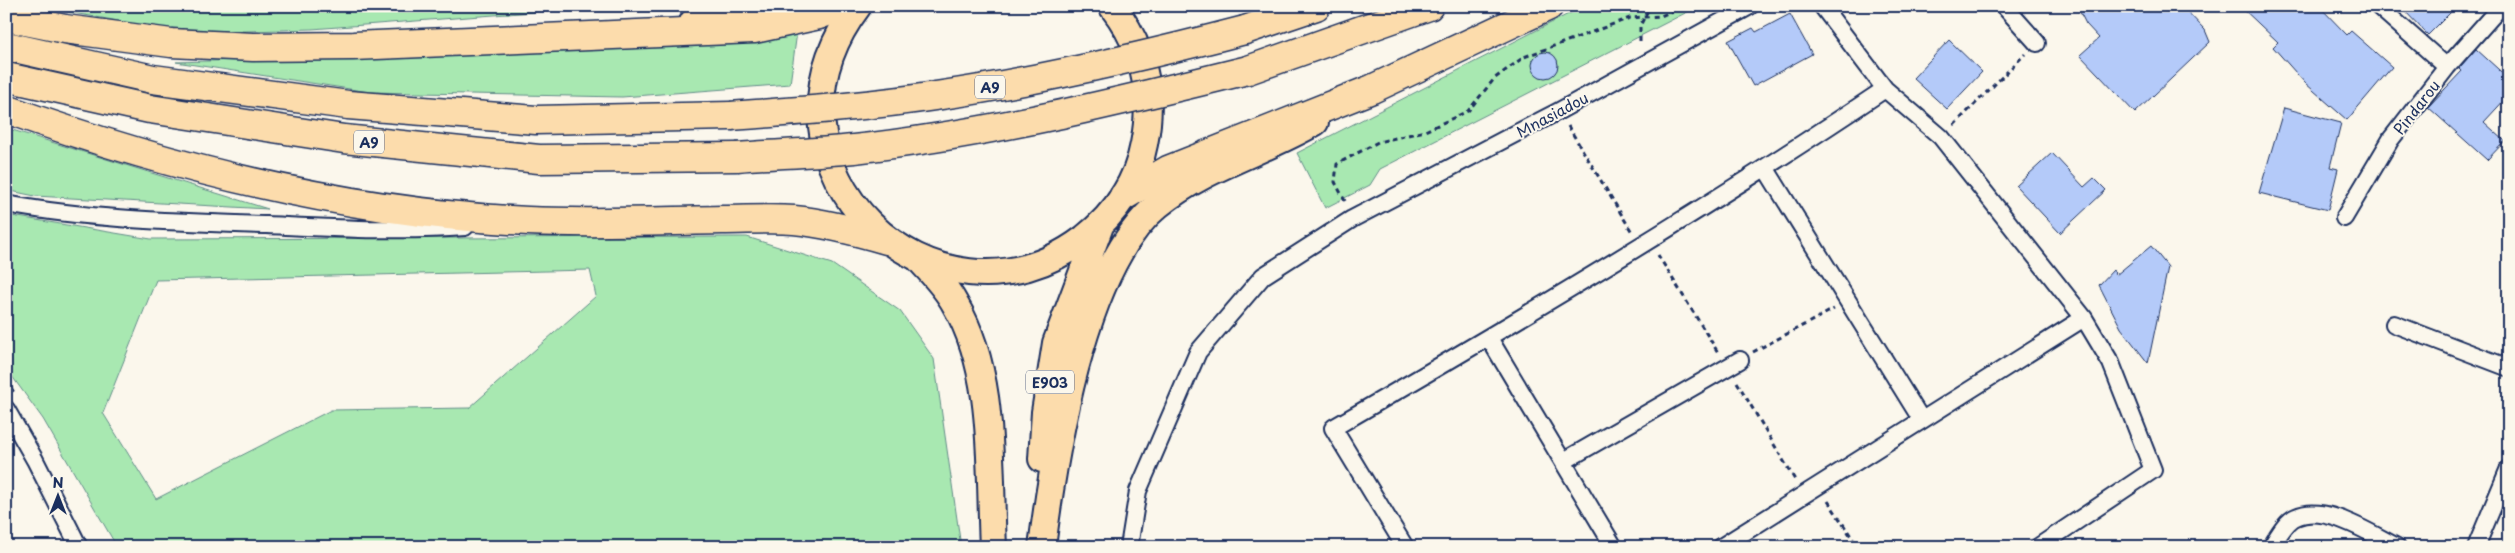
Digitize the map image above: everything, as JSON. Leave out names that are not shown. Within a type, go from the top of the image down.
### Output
[{"type":"highway","points":[[6,17],[65,29],[171,43],[253,47],[353,46],[754,29],[819,15],[842,6]]},
{"type":"highway","name":"A9","points":[[6,46],[153,79],[348,105],[536,120],[731,116],[839,108],[942,96],[1044,78],[1145,56],[1245,30],[1316,6]]},
{"type":"highway","name":"A9","points":[[6,77],[150,109],[344,139],[539,159],[737,157],[854,149],[957,134],[1059,116],[1248,70],[1429,6]]},
{"type":"highway","points":[[1124,196],[1168,170],[1372,89],[1549,6]]},
{"type":"highway","points":[[6,109],[130,149],[228,175],[353,203],[410,212],[529,222],[793,220],[841,227],[887,240]]},
{"type":"main road","points":[[611,35],[755,12],[773,6]]},
{"type":"main road","points":[[858,6],[844,25],[830,56],[821,90],[822,136],[834,176],[862,217],[887,240],[919,259],[957,270],[996,272],[1034,265],[1069,250],[1100,226],[1124,196],[1140,163],[1148,122],[1148,90],[1140,54],[1124,21],[1112,6]]},
{"type":"main road","points":[[1042,547],[1049,496],[1070,389],[1094,308],[1108,276],[1134,232],[1156,206],[1177,191],[1202,176],[1295,134],[1372,89]]},
{"type":"main road","name":"E903","points":[[1037,547],[1044,412],[1056,343],[1100,226]]},
{"type":"main road","points":[[919,259],[954,302],[966,326],[979,363],[986,401],[993,547]]},
{"type":"street","name":"Mnasiadou","points":[[1129,547],[1138,491],[1198,352],[1263,276],[1352,219],[1559,111],[1750,6]]},
{"type":"street","points":[[1822,6],[1886,89],[1941,137],[2084,318],[2112,363],[2153,470],[2038,547]]},
{"type":"street","points":[[2004,6],[2037,43]]},
{"type":"street","points":[[2378,6],[2447,67]]},
{"type":"street","name":"Pindarou","points":[[2344,218],[2391,139],[2447,67],[2502,6]]},
{"type":"street","points":[[1404,547],[1333,428],[1489,338],[1766,169],[1886,89]]},
{"type":"street","points":[[1766,169],[1921,419]]},
{"type":"street","points":[[6,204],[51,213],[166,222],[440,228],[529,222]]},
{"type":"street","points":[[1721,547],[1921,419],[2084,318]]},
{"type":"street","points":[[2394,324],[2509,368]]},
{"type":"street","points":[[1489,338],[1614,547]]},
{"type":"street","points":[[1564,461],[1733,363]]},
{"type":"street","points":[[6,409],[35,460],[79,547]]},
{"type":"street","points":[[2476,547],[2509,468]]},
{"type":"street","points":[[2271,547],[2294,517],[2312,512],[2332,516],[2398,547]]},
{"type":"path","points":[[1640,41],[1640,26],[1650,6]]},
{"type":"path","points":[[1345,201],[1335,182],[1337,164],[1378,142],[1425,131],[1468,111],[1495,78],[1524,57],[1630,18],[1661,16],[1682,6]]},
{"type":"path","points":[[1941,137],[2037,43]]},
{"type":"path","points":[[1559,111],[1644,242],[1733,363],[1804,495]]},
{"type":"path","points":[[1733,363],[1848,301]]},
{"type":"path","points":[[1818,486],[1858,547]]},
{"type":"green space","points":[[34,6],[611,6],[312,29],[186,33]]},
{"type":"green space","points":[[1584,6],[1699,6],[1380,169],[1370,185],[1325,208],[1297,153]]},
{"type":"green space","points":[[797,32],[790,84],[622,97],[369,92],[176,62],[497,52]]},
{"type":"green space","points":[[6,128],[268,209],[35,196],[6,190]]},
{"type":"green space","points":[[6,215],[151,239],[747,237],[832,264],[900,311],[934,359],[961,547],[117,547],[43,419],[6,368]],"holes":[[[590,270],[596,296],[469,408],[331,410],[156,499],[103,413],[156,280]]]},
{"type":"building","points":[[2077,6],[2182,6],[2205,30],[2210,42],[2135,113],[2080,55],[2099,38],[2086,24]]},
{"type":"building","points":[[2240,6],[2319,6],[2347,35],[2351,31],[2392,67],[2347,120],[2305,83],[2273,47],[2278,42]]},
{"type":"building","points":[[2400,6],[2457,6],[2428,35]]},
{"type":"building","points":[[1790,14],[1812,54],[1753,86],[1728,41],[1753,28],[1756,32]]},
{"type":"building","points":[[1949,40],[1982,72],[1947,109],[1913,78]]},
{"type":"building","points":[[2476,49],[2509,79],[2509,95],[2484,122],[2505,141],[2487,160],[2428,107],[2462,71],[2459,68]]},
{"type":"building","points":[[1545,52],[1554,56],[1558,65],[1554,74],[1545,78],[1536,74],[1532,65],[1536,56]]},
{"type":"building","points":[[2284,108],[2341,123],[2330,167],[2338,169],[2328,210],[2259,193]]},
{"type":"building","points":[[2052,153],[2084,187],[2094,178],[2106,190],[2060,233],[2016,186]]},
{"type":"building","points":[[2151,246],[2168,267],[2148,363],[2121,328],[2099,285],[2113,270],[2116,275]]}]
